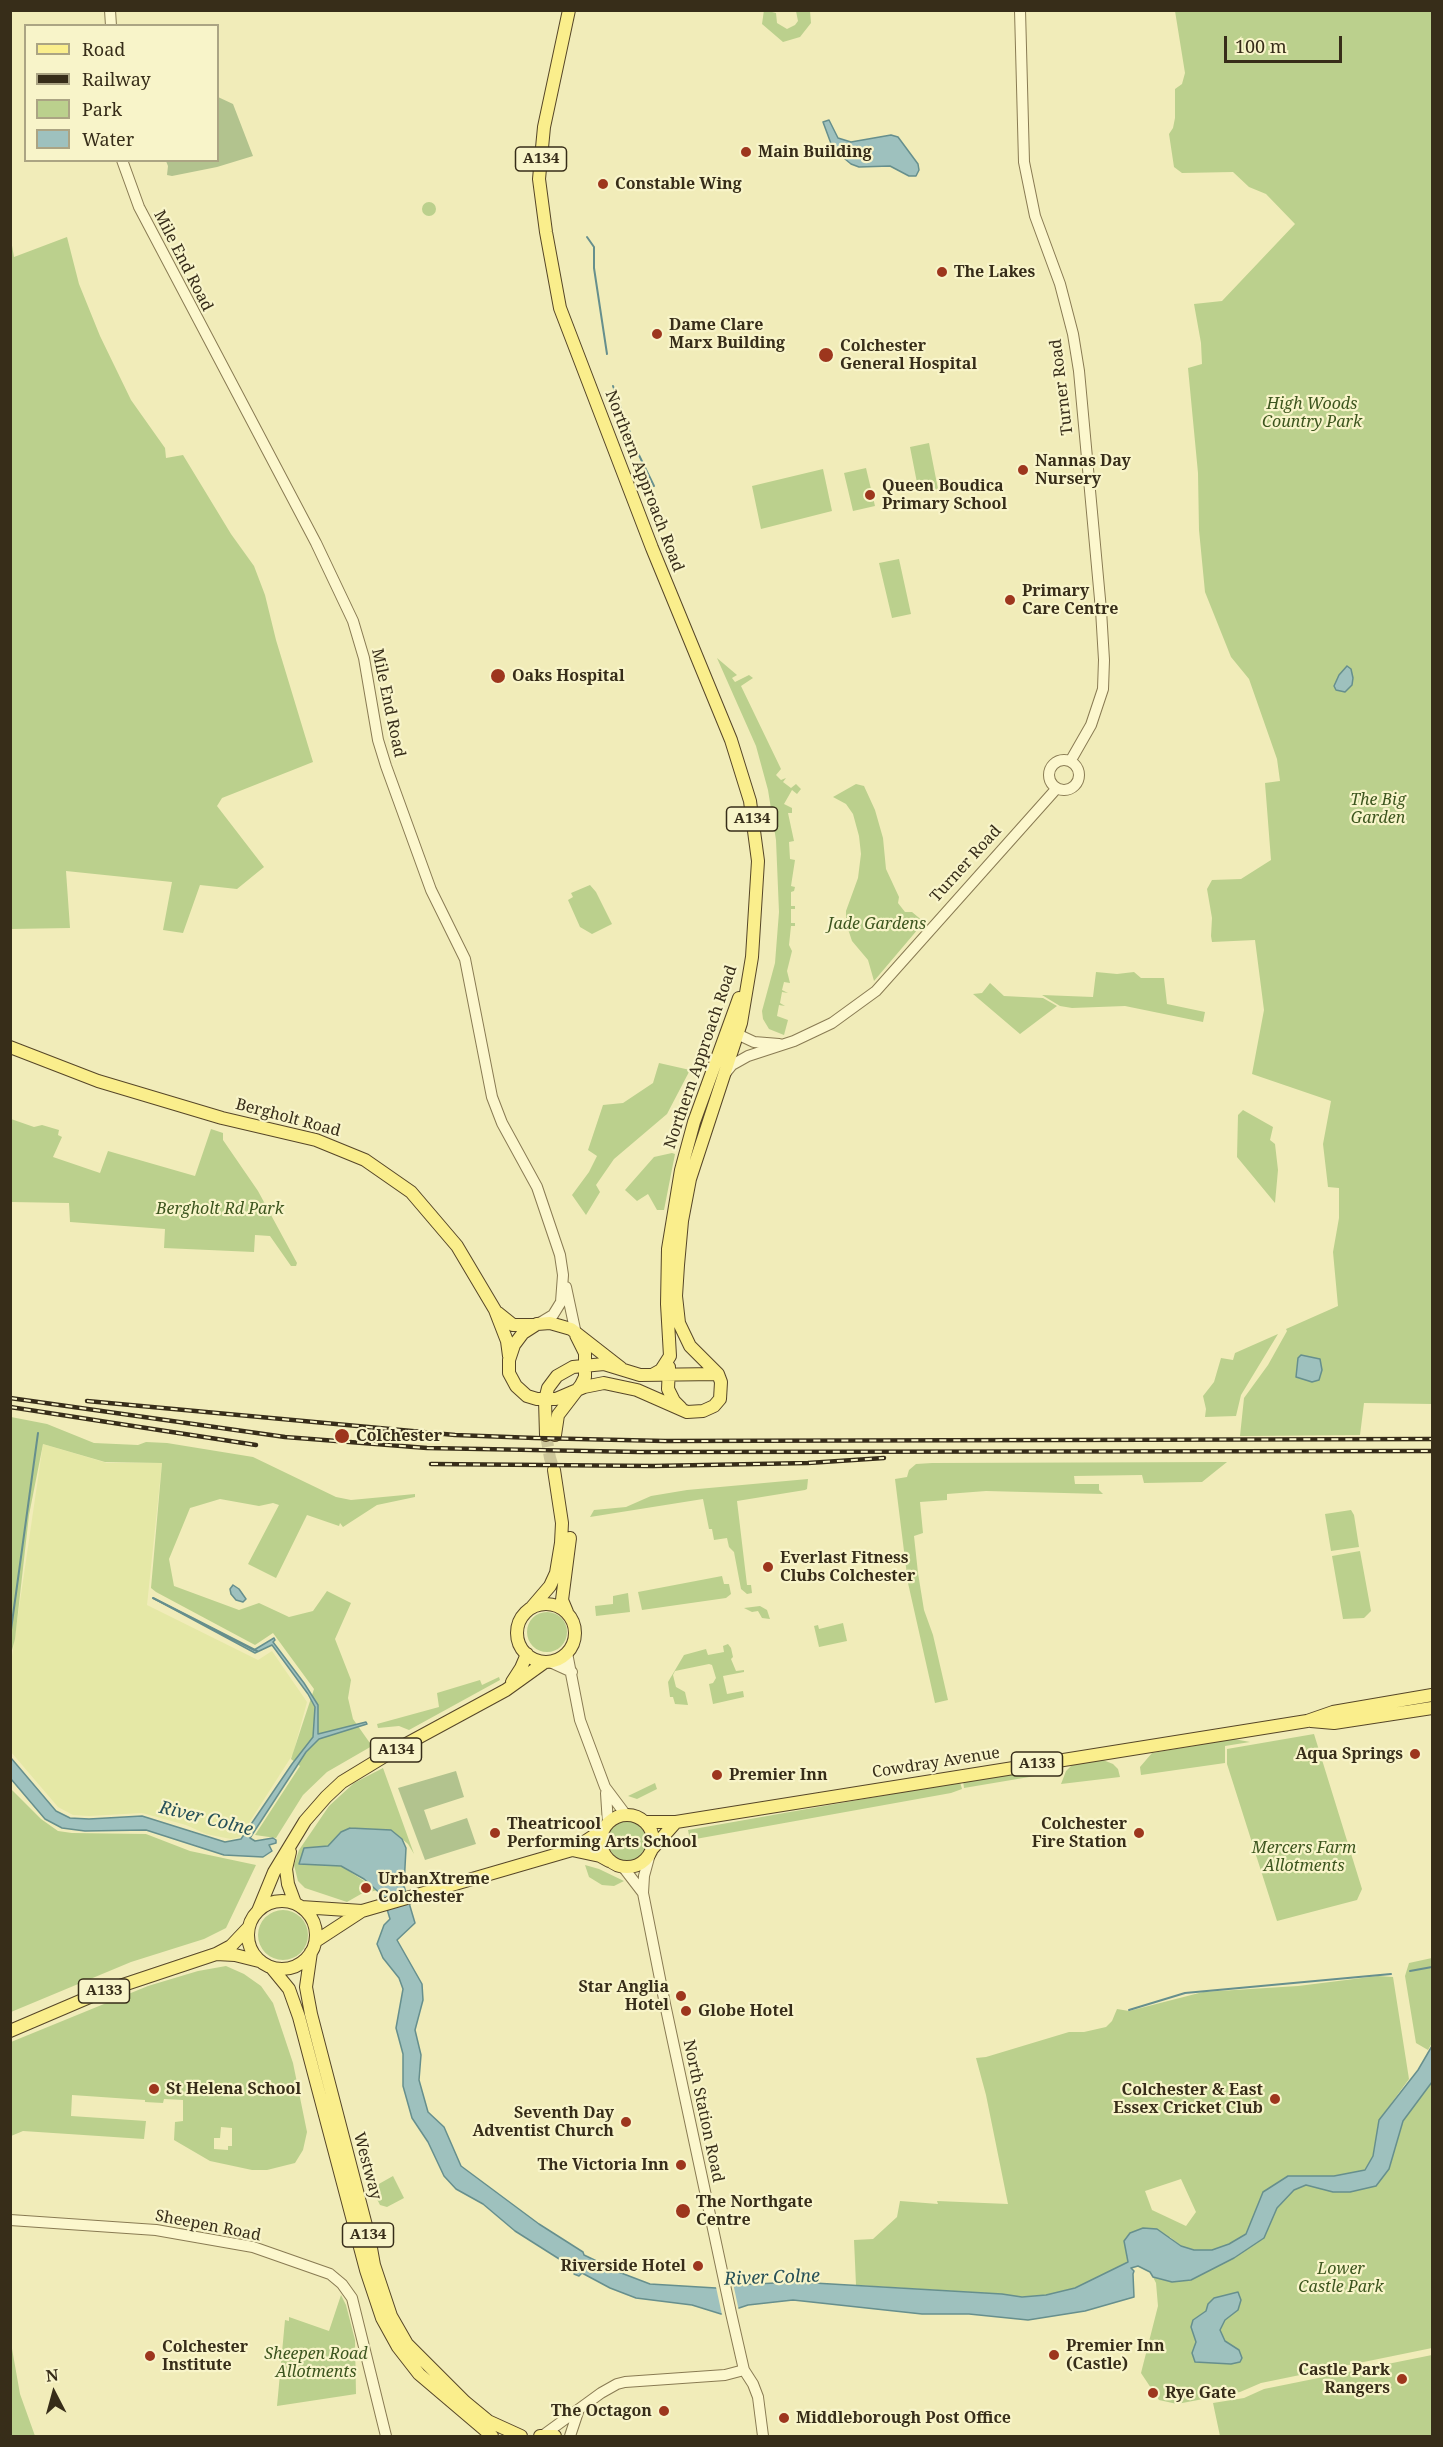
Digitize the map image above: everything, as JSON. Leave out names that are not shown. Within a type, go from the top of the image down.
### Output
[{"type":"main road","name":"Northern Approach Road","points":[[569,10],[544,127],[539,178],[555,284],[560,308],[616,458],[731,740],[750,801],[758,861],[753,957],[737,1034]]},
{"type":"main road","name":"Northern Approach Road","points":[[718,1374],[685,1339],[679,1323],[676,1296],[682,1221],[690,1179],[722,1077],[728,1046],[753,957]]},
{"type":"main road","name":"A134","points":[[728,1046],[737,1034]]},
{"type":"main road","name":"Northern Approach Road","points":[[670,1356],[667,1288],[672,1215],[686,1146],[719,1058],[728,1046]]},
{"type":"main road","name":"Bergholt Road","points":[[10,1047],[130,1091],[222,1118],[316,1140],[365,1160],[411,1192],[457,1246],[495,1310],[507,1341],[511,1378],[519,1390],[536,1398],[537,1413],[549,1434]]},
{"type":"main road","name":"Bergholt Road","points":[[495,1310],[513,1325],[558,1324],[576,1334],[621,1368]]},
{"type":"main road","points":[[509,1360],[520,1336],[537,1324]]},
{"type":"main road","points":[[549,1434],[558,1415],[584,1381],[586,1365],[583,1348],[576,1334]]},
{"type":"main road","name":"A134","points":[[670,1356],[670,1395],[677,1405],[687,1412]]},
{"type":"main road","points":[[652,1375],[665,1366],[670,1356]]},
{"type":"main road","points":[[604,1364],[634,1374],[718,1374],[722,1385],[717,1403],[703,1411],[687,1412],[624,1386],[603,1383],[578,1389],[563,1397],[536,1398],[558,1376],[573,1367],[586,1365],[604,1364]]},
{"type":"main road","points":[[536,1398],[549,1434]]},
{"type":"main road","points":[[547,1662],[535,1660],[527,1654],[518,1641],[517,1629],[522,1617],[550,1586],[556,1573],[562,1523],[558,1470],[570,1524],[570,1542],[562,1600],[576,1631],[574,1642],[567,1653]]},
{"type":"main road","points":[[531,1608],[552,1604],[568,1613]]},
{"type":"main road","name":"A134","points":[[249,1927],[274,1872],[306,1821],[342,1782],[388,1754],[506,1690],[547,1662],[567,1653]]},
{"type":"main road","name":"A134","points":[[506,1690],[521,1668],[527,1654]]},
{"type":"main road","name":"Cowdray Avenue","points":[[645,1822],[676,1822],[1307,1720],[1333,1712],[1432,1695]]},
{"type":"main road","points":[[1392,1701],[1395,1714]]},
{"type":"main road","name":"Cowdray Avenue","points":[[1307,1720],[1334,1723],[1432,1708]]},
{"type":"main road","points":[[271,1967],[281,1969],[295,1966],[341,1923],[362,1911],[572,1850],[626,1815]]},
{"type":"main road","name":"A133","points":[[626,1815],[645,1822]]},
{"type":"main road","points":[[645,1822],[652,1836],[651,1851]]},
{"type":"main road","points":[[572,1850],[600,1856],[618,1865],[638,1864],[676,1822]]},
{"type":"main road","points":[[606,1827],[602,1848],[618,1865]]},
{"type":"main road","name":"A134","points":[[291,1845],[287,1864],[288,1884],[298,1905],[313,1921],[314,1946]]},
{"type":"main road","points":[[288,1884],[301,1897],[336,1909]]},
{"type":"main road","points":[[258,1911],[277,1901],[362,1911]]},
{"type":"main road","points":[[309,1969],[341,1923]]},
{"type":"main road","points":[[249,1927],[250,1945],[259,1961]]},
{"type":"main road","name":"A133","points":[[10,2031],[99,1993],[216,1954],[231,1946],[249,1927]]},
{"type":"main road","name":"Westway","points":[[314,1946],[306,1987],[311,2014],[369,2237],[374,2265],[391,2316],[407,2344],[465,2402],[488,2421],[520,2436]]},
{"type":"main road","name":"A133","points":[[216,1954],[235,1955],[259,1961]]},
{"type":"main road","name":"A134","points":[[259,1961],[271,1967]]},
{"type":"main road","name":"Westway","points":[[271,1967],[289,1989],[299,2017],[366,2270],[382,2318],[398,2347],[419,2374],[492,2436]]},
{"type":"main road","points":[[541,2436],[555,2436]]},
{"type":"street","name":"Turner Road","points":[[1020,10],[1024,162],[1035,216],[1060,284],[1073,334],[1079,372],[1102,616],[1103,689],[1091,725],[1071,760]]},
{"type":"street","name":"Mile End Road","points":[[123,162],[144,218],[316,543],[353,621],[361,646],[378,740],[386,766],[424,872],[465,959],[492,1097],[502,1123],[537,1187],[560,1255],[576,1334]]},
{"type":"street","name":"Turner Road","points":[[1071,760],[1079,771],[1078,781],[1068,789],[1057,788],[1049,777],[1050,770],[1056,762],[1071,760]]},
{"type":"street","name":"Turner Road","points":[[722,1077],[732,1065],[748,1056],[785,1044],[832,1023],[876,991],[1057,788]]},
{"type":"street","name":"Turner Road","points":[[737,1034],[754,1042],[785,1044]]},
{"type":"street","points":[[728,1046],[748,1056]]},
{"type":"street","name":"Mile End Road","points":[[537,1324],[558,1308],[562,1298],[563,1275]]},
{"type":"street","points":[[567,1653],[580,1720],[605,1787],[626,1815]]},
{"type":"street","points":[[547,1662],[572,1672]]},
{"type":"street","points":[[605,1787],[606,1827]]},
{"type":"street","name":"North Station Road","points":[[651,1851],[644,1876],[643,1893],[666,2012],[731,2313],[744,2370],[757,2394],[760,2434]]},
{"type":"street","name":"North Station Road","points":[[618,1865],[643,1893]]},
{"type":"street","name":"Sheepen Road","points":[[10,2220],[156,2230],[253,2247],[330,2274],[342,2284],[351,2298],[386,2436]]},
{"type":"street","points":[[541,2436],[607,2389],[625,2382],[725,2375],[744,2370]]},
{"type":"street","points":[[570,2436],[579,2409]]},
{"type":"green space","points":[[764,10],[776,13],[777,23],[787,29],[798,21],[796,11],[810,11],[811,23],[800,37],[783,42],[762,24]]},
{"type":"green space","name":"High Woods Country Park","points":[[1175,11],[1432,11],[1432,1404],[1364,1403],[1360,1435],[1240,1436],[1244,1398],[1268,1365],[1286,1329],[1338,1306],[1333,1252],[1339,1218],[1339,1188],[1328,1187],[1323,1144],[1331,1101],[1252,1074],[1264,1010],[1255,940],[1212,942],[1211,936],[1212,918],[1207,889],[1212,880],[1241,879],[1271,860],[1265,783],[1280,781],[1277,759],[1249,679],[1231,657],[1205,592],[1199,530],[1198,473],[1188,368],[1202,364],[1194,304],[1222,301],[1295,224],[1266,194],[1249,187],[1233,172],[1182,173],[1174,167],[1169,134],[1175,118],[1175,89],[1182,84],[1185,73]]},
{"type":"green space","points":[[219,97],[233,104],[253,156],[217,167],[172,176],[167,175],[166,162],[219,162]]},
{"type":"green space","points":[[429,202],[434,204],[436,209],[434,214],[429,216],[424,214],[422,209],[424,204]]},
{"type":"green space","points":[[10,234],[14,257],[67,237],[79,284],[100,336],[131,400],[165,448],[166,458],[183,455],[231,534],[254,566],[265,595],[276,640],[313,762],[222,798],[217,806],[264,867],[237,889],[200,885],[183,933],[163,930],[172,882],[66,871],[70,928],[11,929]]},
{"type":"green space","points":[[929,443],[938,489],[919,493],[910,447]]},
{"type":"green space","points":[[866,468],[875,506],[853,511],[844,473]]},
{"type":"green space","points":[[823,469],[832,511],[761,529],[752,486]]},
{"type":"green space","points":[[899,559],[911,614],[892,618],[879,563]]},
{"type":"green space","points":[[717,658],[737,675],[732,678],[735,682],[749,675],[753,678],[741,686],[781,769],[776,775],[781,780],[786,778],[783,782],[791,788],[796,784],[801,789],[797,794],[792,790],[784,804],[792,808],[792,813],[788,813],[794,841],[789,842],[790,859],[795,860],[791,886],[795,887],[791,892],[791,906],[795,906],[795,909],[791,909],[791,923],[795,923],[795,926],[791,926],[789,945],[792,951],[787,971],[790,983],[784,982],[782,990],[788,993],[782,992],[780,1003],[785,1006],[779,1005],[777,1016],[788,1020],[784,1035],[769,1029],[763,1019],[762,1011],[775,963],[779,912],[776,840],[768,790],[756,746]]},
{"type":"green space","name":"Jade Gardens","points":[[856,784],[864,786],[875,810],[883,838],[886,869],[899,897],[898,903],[905,912],[912,912],[924,922],[874,981],[868,960],[852,941],[846,923],[846,911],[858,878],[861,854],[859,836],[853,814],[846,804],[833,797]]},
{"type":"green space","points":[[590,885],[612,924],[592,934],[580,927],[568,900],[573,897],[571,893]]},
{"type":"green space","points":[[1096,972],[1117,974],[1134,972],[1141,978],[1164,978],[1167,1004],[1205,1012],[1203,1022],[1125,1006],[1072,1008],[1060,1006],[1042,995],[1093,997]]},
{"type":"green space","points":[[990,983],[1004,996],[1043,998],[1057,1006],[1020,1034],[973,994],[982,993]]},
{"type":"green space","points":[[659,1063],[690,1070],[667,1114],[614,1159],[596,1185],[600,1192],[586,1215],[572,1195],[589,1172],[597,1156],[588,1150],[603,1105],[623,1103],[653,1083]]},
{"type":"green space","points":[[1243,1110],[1273,1127],[1270,1140],[1275,1144],[1278,1170],[1275,1203],[1237,1157],[1238,1115]]},
{"type":"green space","name":"Bergholt Rd Park","points":[[11,1119],[34,1127],[42,1125],[59,1130],[58,1135],[62,1137],[53,1157],[100,1173],[108,1151],[195,1176],[211,1129],[223,1133],[223,1140],[258,1191],[297,1263],[296,1266],[291,1266],[270,1236],[255,1235],[254,1252],[164,1248],[165,1229],[70,1222],[69,1203],[11,1202]]},
{"type":"green space","points":[[675,1154],[664,1210],[657,1210],[648,1194],[637,1201],[625,1190],[654,1157]]},
{"type":"green space","points":[[1278,1334],[1241,1395],[1236,1416],[1205,1417],[1203,1396],[1214,1382],[1221,1358],[1233,1360],[1235,1353]]},
{"type":"green space","points":[[11,1417],[47,1424],[94,1443],[138,1445],[146,1442],[167,1443],[253,1457],[336,1497],[351,1500],[415,1494],[415,1497],[377,1505],[343,1527],[340,1523],[339,1526],[307,1515],[276,1578],[248,1564],[279,1505],[273,1503],[259,1506],[220,1499],[190,1508],[169,1559],[174,1586],[239,1610],[259,1603],[289,1617],[313,1611],[327,1591],[351,1603],[335,1639],[351,1680],[348,1698],[353,1719],[372,1746],[327,1772],[303,1795],[276,1838],[255,1835],[300,1766],[291,1759],[314,1689],[273,1633],[255,1645],[151,1588],[162,1463],[105,1462],[43,1444],[29,1515],[15,1639],[11,1654]]},
{"type":"green space","points":[[43,1444],[107,1463],[162,1463],[147,1605],[258,1660],[272,1651],[307,1702],[293,1754],[240,1837],[231,1839],[206,1834],[186,1825],[142,1813],[73,1815],[58,1807],[11,1752],[11,1663]]},
{"type":"green space","points":[[1227,1462],[1202,1482],[1144,1483],[1142,1475],[1074,1476],[1075,1484],[1099,1484],[1099,1490],[1103,1494],[986,1491],[947,1494],[947,1500],[920,1502],[923,1533],[914,1536],[918,1573],[924,1610],[933,1635],[948,1700],[935,1703],[908,1583],[895,1479],[907,1477],[909,1470],[916,1464],[932,1463]]},
{"type":"green space","points":[[808,1479],[805,1490],[737,1501],[747,1585],[751,1585],[752,1593],[747,1594],[741,1589],[734,1552],[729,1547],[727,1538],[714,1540],[712,1529],[709,1529],[703,1499],[590,1517],[594,1510],[626,1507],[651,1496],[687,1490]]},
{"type":"green space","points":[[1351,1510],[1354,1515],[1359,1547],[1331,1551],[1325,1514]]},
{"type":"green space","points":[[1360,1551],[1371,1611],[1364,1618],[1343,1619],[1332,1556]]},
{"type":"green space","points":[[722,1576],[724,1584],[729,1584],[731,1594],[726,1598],[642,1610],[638,1592]]},
{"type":"green space","points":[[628,1593],[630,1612],[596,1616],[595,1606],[613,1604],[613,1596]]},
{"type":"green space","points":[[760,1606],[767,1610],[770,1619],[762,1618],[758,1611],[752,1612],[744,1608]]},
{"type":"green space","points":[[547,1612],[555,1613],[561,1618],[566,1624],[566,1640],[561,1646],[555,1651],[547,1652],[539,1651],[533,1646],[528,1640],[527,1632],[528,1624],[533,1618],[539,1613]]},
{"type":"green space","points":[[843,1623],[847,1641],[819,1647],[814,1626],[818,1625],[819,1629]]},
{"type":"green space","points":[[728,1644],[736,1671],[744,1670],[744,1672],[723,1676],[727,1694],[743,1691],[744,1697],[713,1704],[709,1684],[713,1683],[716,1678],[712,1665],[709,1664],[675,1671],[673,1675],[676,1687],[685,1692],[688,1705],[675,1704],[673,1697],[670,1697],[668,1682],[684,1655],[706,1649],[708,1655],[724,1652],[723,1646]]},
{"type":"green space","points":[[499,1677],[500,1680],[409,1730],[399,1726],[378,1728],[377,1724],[439,1707],[437,1693],[480,1680],[482,1685]]},
{"type":"green space","name":"Mercers Farm Allotments","points":[[1314,1734],[1362,1889],[1357,1900],[1277,1921],[1227,1764],[1227,1749]]},
{"type":"green space","points":[[1234,1739],[1250,1742],[1225,1746],[1225,1763],[1141,1775],[1140,1767],[1152,1753]]},
{"type":"green space","points":[[1103,1760],[1118,1769],[1120,1777],[1061,1784],[1066,1771],[1072,1765]]},
{"type":"green space","points":[[383,1768],[414,1854],[408,1844],[391,1830],[350,1828],[328,1846],[304,1848],[299,1864],[341,1866],[378,1890],[361,1894],[347,1902],[305,1888],[298,1881],[294,1865],[299,1850],[329,1806],[354,1783]]},
{"type":"green space","points":[[1035,1768],[1047,1774],[964,1788],[963,1781]]},
{"type":"green space","points":[[456,1771],[464,1797],[424,1810],[431,1830],[467,1818],[476,1844],[425,1860],[398,1788]]},
{"type":"green space","points":[[960,1782],[962,1789],[951,1793],[690,1840],[688,1830]]},
{"type":"green space","points":[[655,1783],[657,1789],[637,1799],[628,1796]]},
{"type":"green space","points":[[10,1788],[41,1819],[58,1831],[146,1834],[190,1851],[256,1865],[226,1928],[204,1939],[131,1962],[11,2012]]},
{"type":"green space","points":[[628,1821],[636,1822],[642,1827],[647,1833],[647,1849],[642,1855],[636,1860],[628,1861],[620,1860],[614,1855],[609,1849],[608,1841],[609,1833],[614,1827],[620,1822]]},
{"type":"green space","points":[[585,1865],[624,1881],[614,1886],[602,1885],[589,1877]]},
{"type":"green space","points":[[288,1910],[301,1917],[307,1925],[307,1945],[301,1953],[293,1959],[278,1960],[265,1953],[259,1945],[258,1930],[265,1917],[273,1911]]},
{"type":"green space","points":[[1432,1958],[1432,2043],[1428,2050],[1416,2043],[1405,1976],[1409,1963]]},
{"type":"green space","name":"St Helena School","points":[[226,1966],[244,1974],[261,1986],[273,2003],[293,2063],[307,2132],[303,2150],[295,2163],[267,2170],[252,2170],[210,2161],[174,2140],[175,2122],[183,2121],[183,2100],[164,2099],[163,2103],[72,2095],[71,2116],[146,2121],[144,2139],[23,2131],[11,2136],[11,2042],[148,1986],[198,1971]],"holes":[[[221,2127],[232,2128],[232,2146],[228,2146],[228,2150],[214,2149],[214,2138],[220,2138]]]},
{"type":"green space","points":[[1378,1976],[1393,1977],[1409,2079],[1379,2120],[1373,2156],[1365,2170],[1334,2176],[1288,2176],[1263,2192],[1246,2234],[1229,2244],[1212,2250],[1194,2250],[1181,2246],[1170,2237],[1126,2255],[1129,2261],[1123,2266],[1075,2288],[1046,2295],[1022,2297],[856,2285],[854,2240],[873,2239],[897,2217],[900,2201],[938,2204],[937,2201],[1008,2204],[986,2095],[976,2058],[1069,2032],[1084,2032],[1106,2027],[1112,2021],[1117,2009],[1129,2011],[1203,1992],[1298,1986]],"holes":[[[1181,2179],[1196,2212],[1186,2226],[1152,2210],[1145,2191]]]},
{"type":"green space","name":"Lower Castle Park","points":[[1432,2082],[1432,2348],[1261,2383],[1240,2392],[1177,2404],[1159,2400],[1141,2373],[1158,2306],[1156,2283],[1153,2277],[1172,2282],[1191,2280],[1234,2258],[1264,2238],[1277,2208],[1294,2190],[1306,2185],[1333,2192],[1350,2192],[1376,2186],[1403,2121]]},
{"type":"green space","points":[[393,2176],[404,2198],[387,2207],[380,2205],[374,2193],[377,2185]]},
{"type":"green space","name":"Sheepen Road Allotments","points":[[341,2295],[346,2305],[355,2340],[356,2394],[277,2406],[285,2320],[289,2321],[289,2317],[329,2331]]},
{"type":"green space","points":[[11,2343],[20,2394],[35,2436],[11,2436]]},
{"type":"green space","points":[[1432,2355],[1432,2436],[1220,2436],[1213,2403],[1244,2398],[1264,2389]]},
{"type":"water","points":[[829,120],[838,138],[851,142],[891,135],[898,137],[918,164],[919,170],[916,176],[909,176],[890,166],[859,167],[851,164],[833,149],[823,122]]},
{"type":"water","points":[[1347,666],[1351,669],[1352,685],[1345,692],[1336,690],[1334,686],[1339,675]]},
{"type":"water","points":[[1301,1355],[1320,1359],[1322,1370],[1319,1380],[1312,1382],[1296,1377],[1298,1358]]},
{"type":"water","points":[[233,1585],[246,1599],[243,1602],[236,1600],[231,1594],[230,1589]]},
{"type":"water","points":[[153,1598],[254,1650],[274,1638],[273,1642],[318,1705],[318,1734],[366,1722],[367,1724],[319,1739],[306,1752],[250,1838],[255,1841],[273,1838],[276,1840],[276,1843],[269,1845],[272,1851],[263,1857],[224,1855],[146,1830],[85,1831],[62,1828],[45,1819],[11,1779],[11,1758],[56,1811],[70,1818],[142,1816],[225,1842],[241,1839],[313,1737],[315,1707],[272,1645],[255,1653]]},
{"type":"water","points":[[350,1828],[391,1830],[402,1839],[406,1848],[404,1886],[415,1923],[397,1940],[422,1984],[423,2000],[415,2030],[421,2055],[419,2080],[428,2112],[444,2127],[461,2166],[539,2224],[583,2252],[584,2255],[607,2266],[614,2265],[616,2271],[650,2284],[716,2288],[797,2282],[1022,2297],[1046,2295],[1075,2288],[1128,2262],[1124,2241],[1130,2233],[1143,2228],[1157,2229],[1181,2246],[1194,2250],[1212,2250],[1229,2244],[1246,2234],[1263,2192],[1288,2176],[1334,2176],[1365,2170],[1373,2156],[1379,2120],[1418,2070],[1432,2046],[1432,2082],[1403,2121],[1389,2169],[1376,2186],[1350,2192],[1333,2192],[1306,2185],[1294,2190],[1277,2208],[1264,2238],[1234,2258],[1191,2280],[1172,2282],[1153,2277],[1150,2272],[1138,2266],[1131,2268],[1134,2271],[1134,2297],[1085,2311],[1028,2320],[969,2314],[922,2314],[793,2300],[748,2305],[721,2314],[692,2305],[636,2298],[610,2288],[582,2273],[579,2276],[574,2274],[575,2269],[515,2231],[483,2204],[456,2189],[444,2176],[428,2142],[412,2118],[403,2086],[403,2054],[396,2028],[403,1989],[399,1978],[383,1958],[377,1944],[384,1925],[390,1919],[383,1896],[364,1879],[341,1866],[299,1864],[304,1848],[328,1846],[341,1832]]},
{"type":"water","points":[[1238,2292],[1241,2300],[1238,2310],[1225,2320],[1220,2330],[1225,2341],[1239,2350],[1242,2358],[1240,2362],[1231,2364],[1195,2362],[1192,2353],[1196,2342],[1191,2327],[1193,2320],[1206,2311],[1208,2304],[1214,2298]]},
{"type":"pier","points":[[733,2283],[739,2311],[722,2315],[716,2287]]},
{"type":"waterway","points":[[587,237],[594,247],[594,268],[607,354]]},
{"type":"waterway","points":[[613,386],[636,449],[654,486]]},
{"type":"waterway","points":[[10,1637],[38,1433]]},
{"type":"waterway","points":[[153,1598],[257,1651]]},
{"type":"waterway","points":[[1410,1971],[1432,1967]]},
{"type":"waterway","points":[[1129,2010],[1185,1993],[1391,1974]]},
{"type":"tunnel","points":[[546,1435],[554,1470]]},
{"type":"railway","points":[[10,1398],[285,1437],[427,1448],[640,1452],[1432,1451]]},
{"type":"railway","points":[[87,1401],[455,1435],[535,1438],[665,1441],[1432,1439]]},
{"type":"railway","points":[[10,1407],[256,1445]]},
{"type":"railway","points":[[431,1464],[653,1466],[808,1463],[884,1458]]},
{"type":"place","name":"Main Building","points":[[746,152]]},
{"type":"place","name":"Constable Wing","points":[[603,184]]},
{"type":"place","name":"The Lakes","points":[[942,272]]},
{"type":"place","name":"Dame Clare Marx Building","points":[[657,334]]},
{"type":"place","name":"Colchester General Hospital","points":[[826,355]]},
{"type":"place","name":"Nannas Day Nursery","points":[[1023,470]]},
{"type":"place","name":"Queen Boudica Primary School","points":[[870,495]]},
{"type":"place","name":"Primary Care Centre","points":[[1010,600]]},
{"type":"place","name":"Oaks Hospital","points":[[498,676]]},
{"type":"place","name":"Colchester","points":[[342,1436]]},
{"type":"place","name":"Everlast Fitness Clubs Colchester","points":[[768,1567]]},
{"type":"place","name":"Aqua Springs","points":[[1415,1754]]},
{"type":"place","name":"Premier Inn","points":[[717,1775]]},
{"type":"place","name":"Theatricool Performing Arts School","points":[[495,1833]]},
{"type":"place","name":"Colchester Fire Station","points":[[1139,1833]]},
{"type":"place","name":"UrbanXtreme Colchester","points":[[366,1888]]},
{"type":"place","name":"Star Anglia Hotel","points":[[681,1996]]},
{"type":"place","name":"Globe Hotel","points":[[686,2011]]},
{"type":"place","name":"St Helena School","points":[[154,2089]]},
{"type":"place","name":"Colchester & East Essex Cricket Club","points":[[1275,2099]]},
{"type":"place","name":"Seventh Day Adventist Church","points":[[626,2122]]},
{"type":"place","name":"The Victoria Inn","points":[[681,2165]]},
{"type":"place","name":"The Northgate Centre","points":[[683,2211]]},
{"type":"place","name":"Riverside Hotel","points":[[698,2266]]},
{"type":"place","name":"Premier Inn (Castle)","points":[[1054,2355]]},
{"type":"place","name":"Colchester Institute","points":[[150,2356]]},
{"type":"place","name":"Castle Park Rangers","points":[[1402,2379]]},
{"type":"place","name":"Rye Gate","points":[[1153,2393]]},
{"type":"place","name":"The Octagon","points":[[664,2411]]},
{"type":"place","name":"Middleborough Post Office","points":[[784,2418]]},
{"type":"park label","name":"The Big Garden","points":[[1378,809]]},
{"type":"water label","name":"River Colne","points":[[206,1819]]},
{"type":"water label","name":"River Colne","points":[[772,2278]]}]
